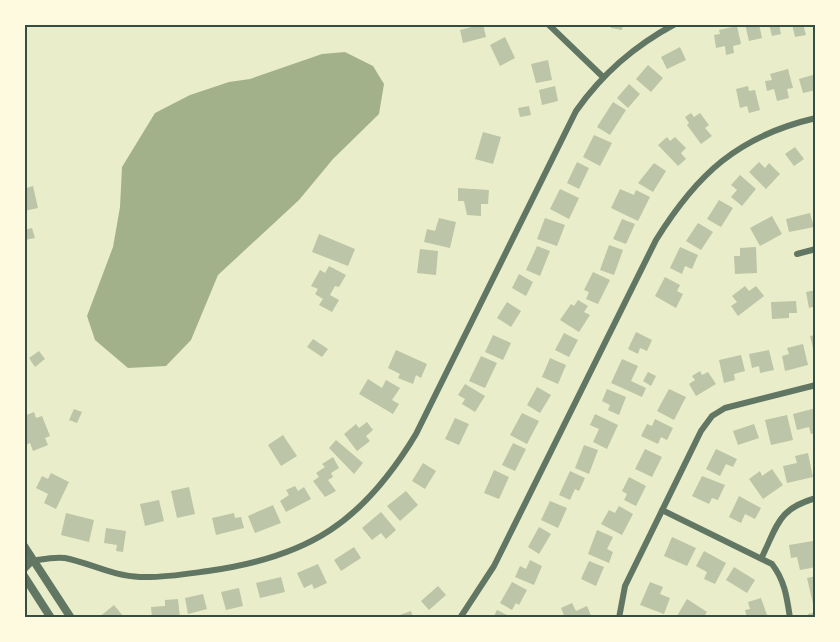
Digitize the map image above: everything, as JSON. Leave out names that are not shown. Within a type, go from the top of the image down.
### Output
[{"type":"street","points":[[548,24],[602,76]]},
{"type":"street","points":[[24,562],[64,558],[113,573],[139,577],[167,576],[247,565],[269,560],[301,547],[330,532],[350,516],[396,468],[416,434],[576,111],[602,76],[627,54],[675,24]]},
{"type":"street","points":[[460,618],[494,566],[656,240],[681,202],[704,175],[745,143],[774,130],[816,118]]},
{"type":"street","points":[[797,254],[816,249]]},
{"type":"street","points":[[619,618],[625,586],[701,431],[712,416],[739,404],[816,385]]},
{"type":"street","points":[[762,557],[781,517],[789,508],[816,498]]},
{"type":"street","points":[[662,510],[762,557],[781,576],[790,618]]},
{"type":"street","points":[[24,546],[71,618]]},
{"type":"street","points":[[24,570],[33,561]]},
{"type":"street","points":[[24,576],[51,618]]},
{"type":"shaded area","points":[[345,52],[373,66],[384,84],[379,114],[333,159],[299,200],[218,275],[191,340],[166,366],[128,368],[95,340],[87,316],[113,247],[120,207],[122,167],[155,113],[190,95],[229,82],[250,79],[322,54]]},
{"type":"building","points":[[483,24],[486,37],[463,43],[460,30]]},
{"type":"building","points":[[612,24],[623,24],[622,30],[611,28]]},
{"type":"building","points":[[745,24],[759,24],[762,38],[749,41]]},
{"type":"building","points":[[769,24],[779,24],[781,34],[772,36]]},
{"type":"building","points":[[792,24],[803,24],[806,35],[795,37]]},
{"type":"building","points":[[737,26],[741,44],[733,46],[734,53],[726,55],[725,46],[716,48],[714,35],[720,34],[719,30]]},
{"type":"building","points":[[505,37],[515,58],[500,66],[490,45]]},
{"type":"building","points":[[680,47],[686,60],[667,69],[661,57]]},
{"type":"building","points":[[548,60],[552,80],[536,83],[531,64]]},
{"type":"building","points":[[648,65],[663,78],[651,92],[636,79]]},
{"type":"building","points":[[788,69],[793,88],[787,89],[789,98],[777,101],[774,89],[767,91],[765,81],[772,80],[770,74]]},
{"type":"building","points":[[816,74],[816,90],[803,93],[799,79]]},
{"type":"building","points":[[629,84],[640,94],[628,108],[617,98]]},
{"type":"building","points":[[555,86],[558,101],[542,105],[539,90]]},
{"type":"building","points":[[748,86],[749,91],[755,90],[760,110],[749,113],[747,106],[740,108],[736,89]]},
{"type":"building","points":[[613,102],[626,110],[610,135],[597,127]]},
{"type":"building","points":[[529,106],[531,115],[520,117],[518,108]]},
{"type":"building","points":[[691,113],[694,117],[700,113],[709,125],[705,128],[712,136],[701,144],[687,125],[689,123],[685,117]]},
{"type":"building","points":[[483,132],[501,137],[493,164],[475,159]]},
{"type":"building","points":[[594,135],[612,143],[600,166],[583,157]]},
{"type":"building","points":[[667,137],[670,141],[675,137],[686,148],[681,153],[686,159],[678,166],[658,145]]},
{"type":"building","points":[[795,147],[804,159],[794,166],[785,154]]},
{"type":"building","points":[[577,162],[589,168],[579,189],[567,183]]},
{"type":"building","points":[[759,162],[765,168],[769,163],[780,174],[766,189],[749,172]]},
{"type":"building","points":[[654,163],[666,171],[653,192],[638,183]]},
{"type":"building","points":[[740,175],[756,189],[742,206],[731,197],[737,190],[731,185]]},
{"type":"building","points":[[25,183],[26,188],[33,186],[38,208],[24,211]]},
{"type":"building","points":[[458,188],[489,190],[488,204],[481,204],[481,216],[467,215],[464,201],[458,201]]},
{"type":"building","points":[[560,189],[579,198],[569,219],[550,209]]},
{"type":"building","points":[[620,189],[634,195],[636,190],[650,197],[638,221],[611,208]]},
{"type":"building","points":[[719,200],[733,208],[721,227],[707,219]]},
{"type":"building","points":[[810,213],[814,227],[789,232],[786,219]]},
{"type":"building","points":[[772,216],[782,234],[760,246],[750,228]]},
{"type":"building","points":[[439,218],[456,222],[450,248],[424,242],[427,229],[435,231]]},
{"type":"building","points":[[545,218],[565,225],[557,246],[537,239]]},
{"type":"building","points":[[622,219],[635,224],[626,244],[613,239]]},
{"type":"building","points":[[698,223],[713,232],[701,250],[686,241]]},
{"type":"building","points":[[32,228],[35,238],[24,240],[24,230]]},
{"type":"building","points":[[319,234],[355,249],[348,266],[312,252]]},
{"type":"building","points":[[609,245],[623,250],[614,275],[600,270]]},
{"type":"building","points":[[537,246],[550,251],[540,276],[526,270]]},
{"type":"building","points":[[680,247],[698,255],[692,269],[685,266],[682,274],[670,268]]},
{"type":"building","points":[[756,247],[757,273],[735,274],[734,256],[740,256],[740,248]]},
{"type":"building","points":[[420,249],[438,251],[436,275],[417,273]]},
{"type":"building","points":[[329,266],[346,275],[339,287],[335,286],[330,295],[339,300],[332,312],[319,305],[323,299],[315,294],[318,289],[311,286],[320,270],[325,273]]},
{"type":"building","points":[[593,272],[610,280],[598,304],[586,299],[589,292],[584,290]]},
{"type":"building","points":[[519,274],[533,282],[526,296],[512,288]]},
{"type":"building","points":[[665,277],[680,285],[677,291],[683,294],[676,308],[655,296]]},
{"type":"building","points":[[745,286],[749,291],[756,286],[764,296],[738,316],[731,306],[737,302],[732,296]]},
{"type":"building","points":[[816,290],[816,306],[809,308],[806,292]]},
{"type":"building","points":[[578,300],[588,306],[584,312],[590,315],[579,332],[560,320],[571,304],[574,306]]},
{"type":"building","points":[[796,301],[797,313],[789,313],[789,318],[772,319],[771,302]]},
{"type":"building","points":[[507,302],[521,311],[511,327],[497,318]]},
{"type":"building","points":[[636,332],[652,340],[647,351],[640,348],[638,354],[628,349]]},
{"type":"building","points":[[564,333],[578,340],[569,357],[555,350]]},
{"type":"building","points":[[493,335],[511,343],[503,360],[485,352]]},
{"type":"building","points":[[816,335],[816,356],[815,356],[810,336]]},
{"type":"building","points":[[313,339],[328,349],[322,357],[307,347]]},
{"type":"building","points":[[803,344],[808,365],[785,371],[782,356],[789,354],[787,348]]},
{"type":"building","points":[[396,350],[427,364],[421,378],[416,375],[413,384],[398,378],[400,374],[388,368]]},
{"type":"building","points":[[769,350],[774,370],[760,373],[759,366],[752,368],[749,354]]},
{"type":"building","points":[[39,351],[45,359],[35,367],[29,358]]},
{"type":"building","points":[[741,355],[745,371],[734,374],[735,380],[724,383],[719,360]]},
{"type":"building","points":[[481,356],[497,363],[485,388],[469,381]]},
{"type":"building","points":[[550,358],[566,365],[558,384],[542,377]]},
{"type":"building","points":[[622,359],[638,366],[631,381],[646,388],[642,397],[611,383]]},
{"type":"building","points":[[700,371],[702,375],[708,372],[716,384],[696,396],[689,384],[695,380],[692,376]]},
{"type":"building","points":[[648,372],[656,376],[651,386],[643,381]]},
{"type":"building","points":[[368,379],[382,388],[386,380],[400,388],[392,400],[399,404],[393,414],[359,394]]},
{"type":"building","points":[[465,384],[485,396],[475,412],[462,404],[465,399],[458,395]]},
{"type":"building","points":[[537,387],[551,395],[540,413],[527,405]]},
{"type":"building","points":[[607,389],[626,397],[619,415],[608,410],[610,405],[602,401]]},
{"type":"building","points":[[669,389],[686,397],[674,420],[657,411]]},
{"type":"building","points":[[816,408],[816,433],[811,434],[809,427],[797,430],[793,414]]},
{"type":"building","points":[[74,409],[82,412],[77,423],[69,420]]},
{"type":"building","points":[[34,412],[36,418],[42,416],[50,436],[45,438],[48,445],[33,451],[30,443],[26,445],[24,439],[24,416]]},
{"type":"building","points":[[522,413],[539,421],[527,444],[510,435]]},
{"type":"building","points":[[595,414],[618,425],[607,449],[593,442],[599,429],[590,425]]},
{"type":"building","points":[[787,415],[793,440],[771,445],[765,420]]},
{"type":"building","points":[[455,418],[469,424],[459,445],[445,439]]},
{"type":"building","points":[[655,419],[673,428],[667,440],[661,437],[658,444],[641,436],[647,424],[652,426]]},
{"type":"building","points":[[367,422],[373,430],[366,436],[370,441],[357,451],[344,434],[356,424],[359,428]]},
{"type":"building","points":[[754,424],[759,438],[738,445],[733,431]]},
{"type":"building","points":[[283,435],[297,456],[281,466],[268,445]]},
{"type":"building","points":[[336,440],[363,463],[354,474],[329,448]]},
{"type":"building","points":[[513,443],[526,449],[515,471],[502,465]]},
{"type":"building","points":[[584,445],[598,450],[589,474],[575,468]]},
{"type":"building","points":[[645,449],[662,457],[652,477],[635,469]]},
{"type":"building","points":[[716,449],[737,459],[733,467],[726,464],[720,476],[706,469]]},
{"type":"building","points":[[808,453],[813,477],[787,483],[783,466],[797,463],[795,456]]},
{"type":"building","points":[[333,457],[339,468],[331,473],[333,477],[328,480],[336,491],[325,497],[313,481],[319,477],[316,473],[325,467],[322,464]]},
{"type":"building","points":[[423,463],[436,471],[425,489],[412,481]]},
{"type":"building","points":[[772,469],[783,485],[763,499],[749,479],[760,471],[762,476]]},
{"type":"building","points":[[494,470],[509,477],[499,499],[484,493]]},
{"type":"building","points":[[570,471],[585,478],[579,491],[575,489],[570,500],[559,495]]},
{"type":"building","points":[[51,473],[69,482],[56,509],[44,503],[48,494],[36,488],[42,476],[48,479]]},
{"type":"building","points":[[702,476],[725,485],[718,500],[712,498],[709,504],[692,496]]},
{"type":"building","points":[[629,477],[646,486],[636,506],[624,500],[627,494],[622,491]]},
{"type":"building","points":[[295,486],[298,491],[304,487],[311,499],[286,512],[280,501],[289,495],[286,490]]},
{"type":"building","points":[[189,487],[195,514],[177,518],[171,491]]},
{"type":"building","points":[[406,491],[418,505],[400,521],[387,506]]},
{"type":"building","points":[[739,496],[761,508],[755,519],[745,514],[741,523],[729,517]]},
{"type":"building","points":[[159,500],[164,521],[145,526],[140,504]]},
{"type":"building","points":[[550,501],[567,508],[558,528],[541,520]]},
{"type":"building","points":[[273,505],[281,523],[255,533],[248,516]]},
{"type":"building","points":[[619,506],[633,514],[622,535],[601,524],[609,510],[615,513]]},
{"type":"building","points":[[381,512],[396,530],[386,539],[381,533],[372,540],[362,528]]},
{"type":"building","points":[[66,513],[94,520],[89,542],[61,535]]},
{"type":"building","points":[[234,513],[235,518],[241,517],[244,528],[216,535],[212,518]]},
{"type":"building","points":[[539,527],[551,534],[539,554],[528,547]]},
{"type":"building","points":[[106,528],[126,531],[123,552],[116,551],[117,545],[104,543]]},
{"type":"building","points":[[597,530],[613,537],[607,549],[613,552],[609,563],[588,554]]},
{"type":"building","points":[[672,537],[696,548],[687,566],[664,556]]},
{"type":"building","points":[[813,541],[816,567],[800,570],[797,557],[791,558],[789,545]]},
{"type":"building","points":[[354,547],[361,558],[341,571],[334,560]]},
{"type":"building","points":[[704,551],[726,563],[715,584],[704,579],[707,572],[696,566]]},
{"type":"building","points":[[530,560],[542,566],[534,585],[515,577],[520,566],[526,569]]},
{"type":"building","points":[[589,561],[604,567],[596,586],[581,579]]},
{"type":"building","points":[[318,564],[327,583],[314,589],[312,584],[304,588],[297,573]]},
{"type":"building","points":[[734,567],[755,580],[747,593],[726,580]]},
{"type":"building","points":[[816,576],[816,604],[813,604],[807,578]]},
{"type":"building","points":[[281,577],[285,592],[260,598],[256,583]]},
{"type":"building","points":[[512,582],[527,590],[519,605],[516,603],[512,610],[500,603]]},
{"type":"building","points":[[650,582],[663,587],[660,594],[670,598],[664,614],[640,605]]},
{"type":"building","points":[[438,586],[446,595],[429,610],[421,601]]},
{"type":"building","points":[[239,588],[243,606],[226,610],[221,592]]},
{"type":"building","points":[[203,594],[207,609],[188,614],[185,598]]},
{"type":"building","points":[[761,598],[768,618],[747,618],[745,610],[750,609],[748,602]]},
{"type":"building","points":[[178,599],[180,618],[152,618],[151,607],[165,606],[165,600]]},
{"type":"building","points":[[687,599],[707,612],[703,618],[677,616]]},
{"type":"building","points":[[572,603],[576,611],[587,606],[592,618],[565,618],[561,608]]},
{"type":"building","points":[[114,605],[123,616],[98,618]]},
{"type":"building","points":[[497,610],[513,618],[493,618]]},
{"type":"building","points":[[411,611],[413,618],[391,618]]},
{"type":"building","points":[[816,612],[816,618],[809,618],[808,614]]}]
